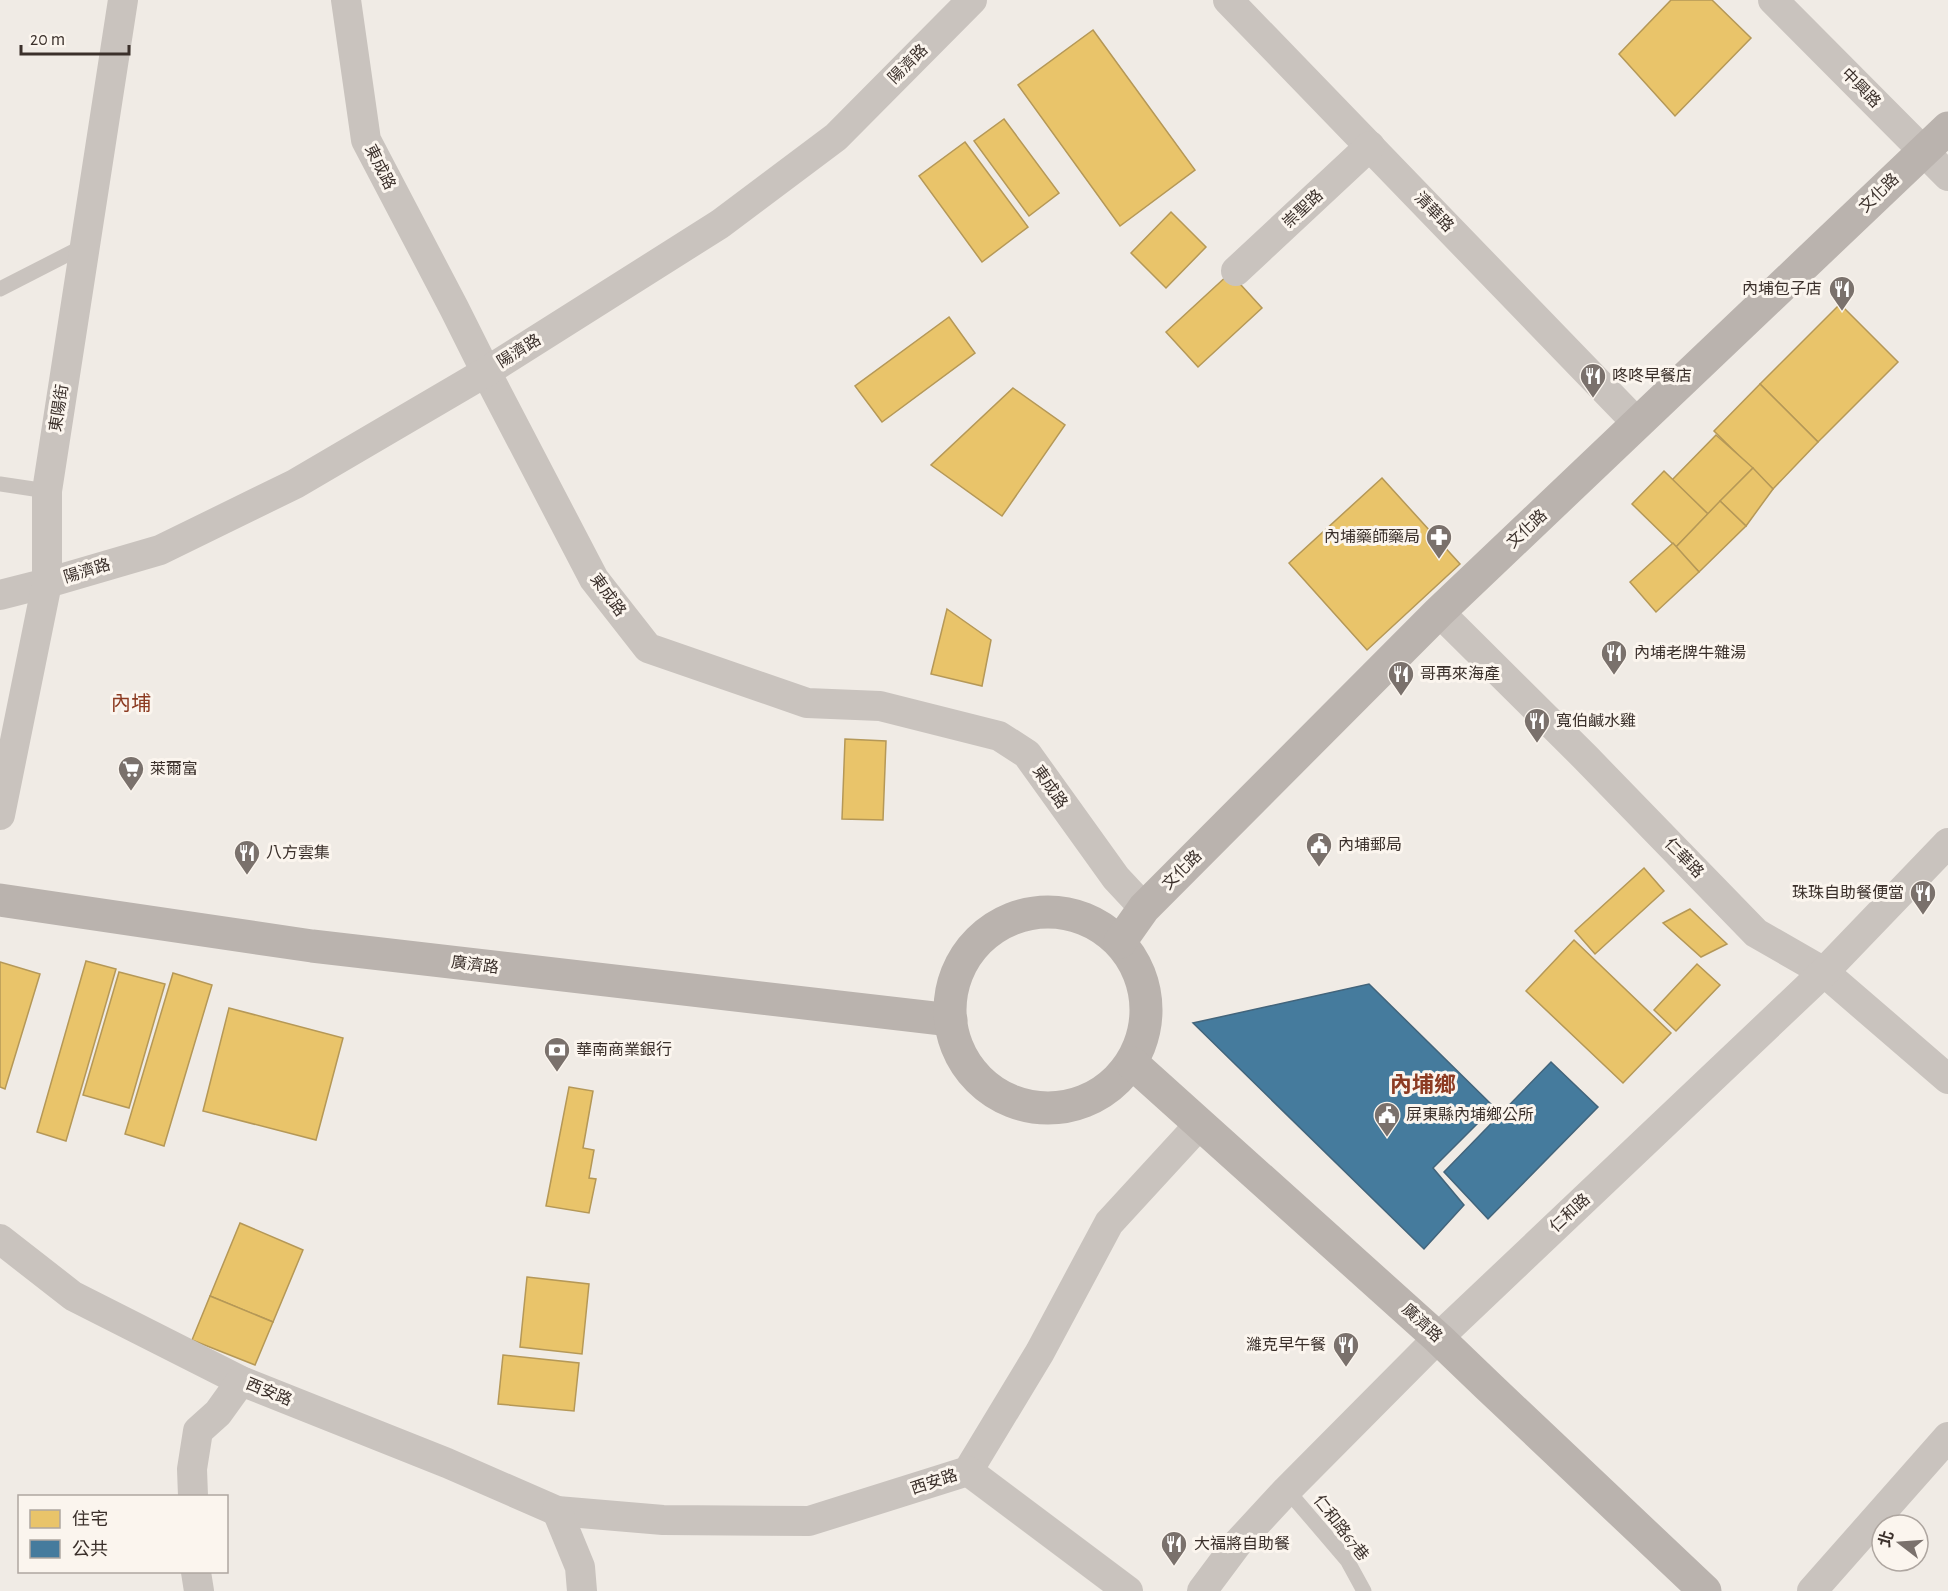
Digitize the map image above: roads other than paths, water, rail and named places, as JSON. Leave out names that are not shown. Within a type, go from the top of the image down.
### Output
[{"type":"main road","name":"文化路","points":[[1120,942],[1144,908],[1439,612],[1948,128]]},
{"type":"main road","name":"廣濟路","points":[[0,900],[324,948],[951,1020]]},
{"type":"main road","points":[[1037,912],[1067,913],[1096,924],[1120,942],[1138,969],[1146,1000],[1144,1033],[1132,1063],[1108,1088],[1077,1104],[1043,1109],[1009,1101],[980,1082],[960,1054],[951,1020],[952,990],[963,962],[982,938],[1008,921],[1037,912]]},
{"type":"main road","name":"廣濟路","points":[[1132,1063],[1438,1338],[1705,1591]]},
{"type":"street","name":"東陽街","points":[[0,815],[47,583],[47,491],[123,0]]},
{"type":"street","name":"東成路","points":[[346,0],[366,140],[594,579],[648,648],[807,703],[880,706],[999,736],[1027,754],[1116,878],[1144,908]]},
{"type":"street","name":"陽濟路","points":[[0,595],[47,583],[171,544],[295,484],[486,372],[720,224],[836,137],[972,0]]},
{"type":"street","name":"清華路","points":[[1228,0],[1638,424]]},
{"type":"street","name":"中興路","points":[[1773,0],[1948,176]]},
{"type":"street","name":"崇聖路","points":[[1236,272],[1370,146]]},
{"type":"street","name":"仁華路","points":[[1439,612],[1619,791],[1756,933],[1824,972],[1948,1079]]},
{"type":"street","name":"仁和路","points":[[1202,1591],[1237,1544],[1287,1490],[1438,1338],[1824,972],[1948,843]]},
{"type":"street","name":"西安路","points":[[0,1239],[73,1296],[241,1381],[447,1463],[557,1511],[663,1520],[808,1521],[968,1471],[1040,1352],[1109,1223],[1200,1124]]},
{"type":"street","points":[[193,1495],[192,1469],[198,1431],[218,1413],[241,1381]]},
{"type":"street","points":[[1812,1591],[1948,1437]]},
{"type":"street","points":[[968,1471],[1128,1591]]},
{"type":"street","points":[[557,1511],[580,1567],[582,1591]]},
{"type":"street","points":[[196,1573],[199,1591]]},
{"type":"lane","points":[[0,289],[84,246]]},
{"type":"lane","points":[[0,484],[47,491]]},
{"type":"lane","name":"仁和路67巷","points":[[1287,1490],[1347,1560],[1364,1591]]},
{"type":"place","name":"內埔包子店","points":[[1842,312]]},
{"type":"place","name":"咚咚早餐店","points":[[1593,399]]},
{"type":"place","name":"內埔藥師藥局","points":[[1439,560]]},
{"type":"place","name":"內埔老牌牛雜湯","points":[[1614,676]]},
{"type":"place","name":"哥再來海產","points":[[1401,697]]},
{"type":"place","name":"寬伯鹹水雞","points":[[1537,744]]},
{"type":"place","name":"萊爾富","points":[[131,792]]},
{"type":"place","name":"內埔郵局","points":[[1319,868]]},
{"type":"place","name":"八方雲集","points":[[247,876]]},
{"type":"place","name":"珠珠自助餐便當","points":[[1923,916]]},
{"type":"place","name":"華南商業銀行","points":[[557,1073]]},
{"type":"place","name":"屏東縣內埔鄉公所","points":[[1387,1138]]},
{"type":"place","name":"濰克早午餐","points":[[1346,1368]]},
{"type":"place","name":"大福將自助餐","points":[[1174,1567]]},
{"type":"district","name":"內埔","points":[[131,704]]},
{"type":"district","name":"內埔鄉","points":[[1423,1085]]}]
